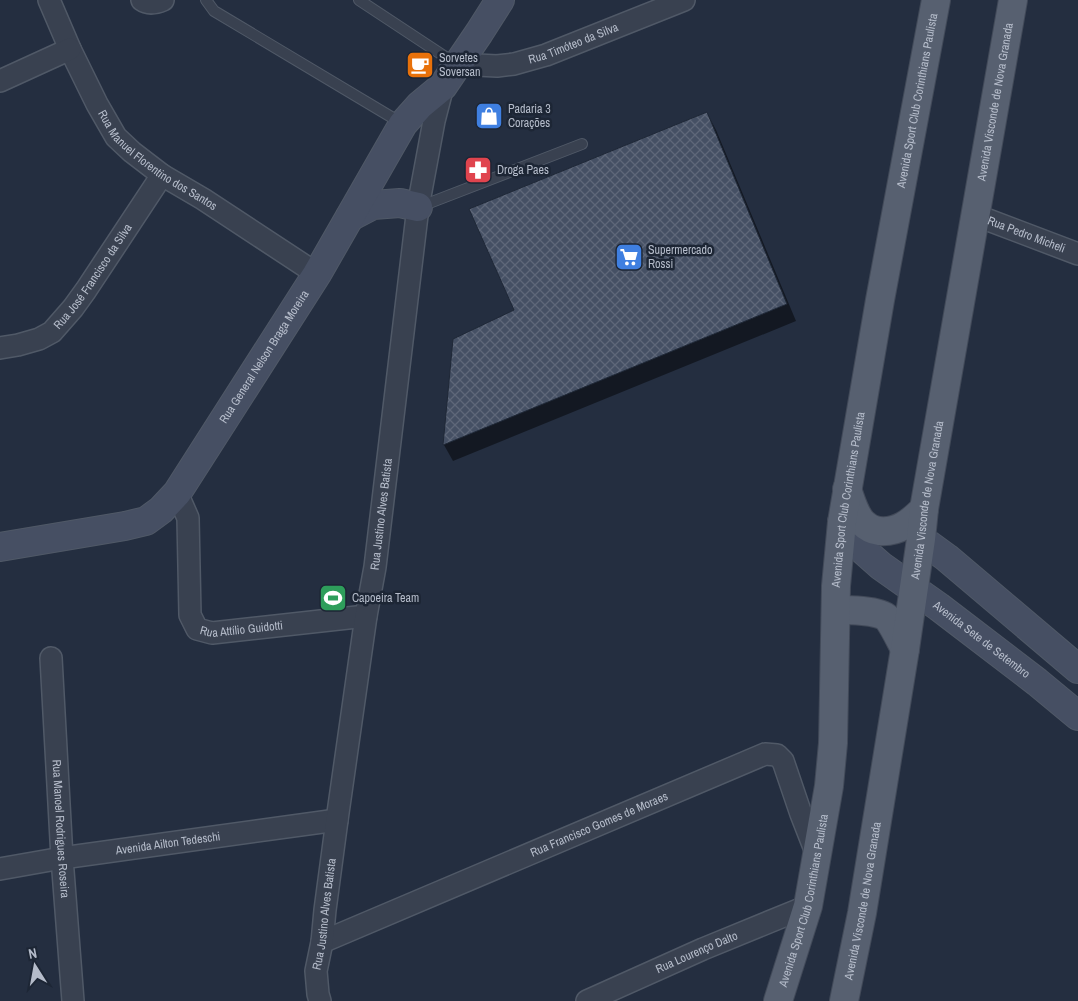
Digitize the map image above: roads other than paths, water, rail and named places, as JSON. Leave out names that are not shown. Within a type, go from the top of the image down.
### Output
[{"type":"main road","name":"Avenida Sport Club Corinthians Paulista","points":[[778,1001],[808,906],[830,777],[833,743],[836,586],[842,522],[882,290],[936,0]]},
{"type":"main road","name":"Avenida Visconde de Nova Granada","points":[[844,1001],[862,913],[905,649],[924,509],[1013,0]]},
{"type":"main road","points":[[847,489],[856,513],[864,524],[872,530],[896,530],[924,509]]},
{"type":"main road","points":[[836,610],[852,610],[878,614],[886,618],[905,649]]},
{"type":"street","name":"Rua Manuel Florentino dos Santos","points":[[49,0],[70,49],[97,104],[116,137],[162,175],[317,274]]},
{"type":"street","points":[[142,0],[147,3],[163,0]]},
{"type":"street","name":"Rua Justino Alves Batista","points":[[320,1001],[316,971],[322,942],[366,616],[376,561],[418,207],[434,121],[450,75],[500,0]]},
{"type":"street","name":"Rua Timóteo da Silva","points":[[450,75],[514,64],[546,55],[684,0]]},
{"type":"street","points":[[0,81],[70,49]]},
{"type":"street","name":"Rua General Nelson Braga Moreira","points":[[0,547],[125,526],[146,521],[161,510],[177,493],[317,274],[403,124],[450,75]]},
{"type":"street","name":"Rua José Francisco da Silva","points":[[0,348],[39,339],[52,332],[86,290],[162,175]]},
{"type":"street","points":[[350,217],[373,205],[400,203],[418,207]]},
{"type":"street","name":"Rua Pedro Micheli","points":[[975,215],[1078,254]]},
{"type":"street","name":"Rua Attílio Guidotti","points":[[177,493],[188,518],[190,615],[197,630],[212,633],[366,616]]},
{"type":"street","name":"Avenida Sete de Setembro","points":[[842,522],[860,548],[881,566],[939,607],[1078,716]]},
{"type":"street","points":[[921,538],[1077,663]]},
{"type":"street","name":"Rua Manoel Rodrigues Roseira","points":[[51,658],[62,858],[73,1001]]},
{"type":"street","name":"Rua Francisco Gomes de Moraes","points":[[322,942],[764,754],[777,755],[783,761],[816,855]]},
{"type":"street","name":"Avenida Ailton Tedeschi","points":[[0,869],[62,858],[337,820]]},
{"type":"street","name":"Rua Lourenço Dalto","points":[[587,1001],[808,906]]},
{"type":"lane","points":[[206,0],[214,11],[403,124]]},
{"type":"lane","points":[[359,0],[450,75]]},
{"type":"lane","points":[[418,207],[582,144]]},
{"type":"place","name":"Sorvetes Soversan","points":[[420,65]]},
{"type":"place","name":"Padaria 3 Corações","points":[[489,116]]},
{"type":"place","name":"Droga Paes","points":[[478,170]]},
{"type":"place","name":"Supermercado Rossi","points":[[629,257]]},
{"type":"place","name":"Capoeira Team","points":[[333,598]]}]
